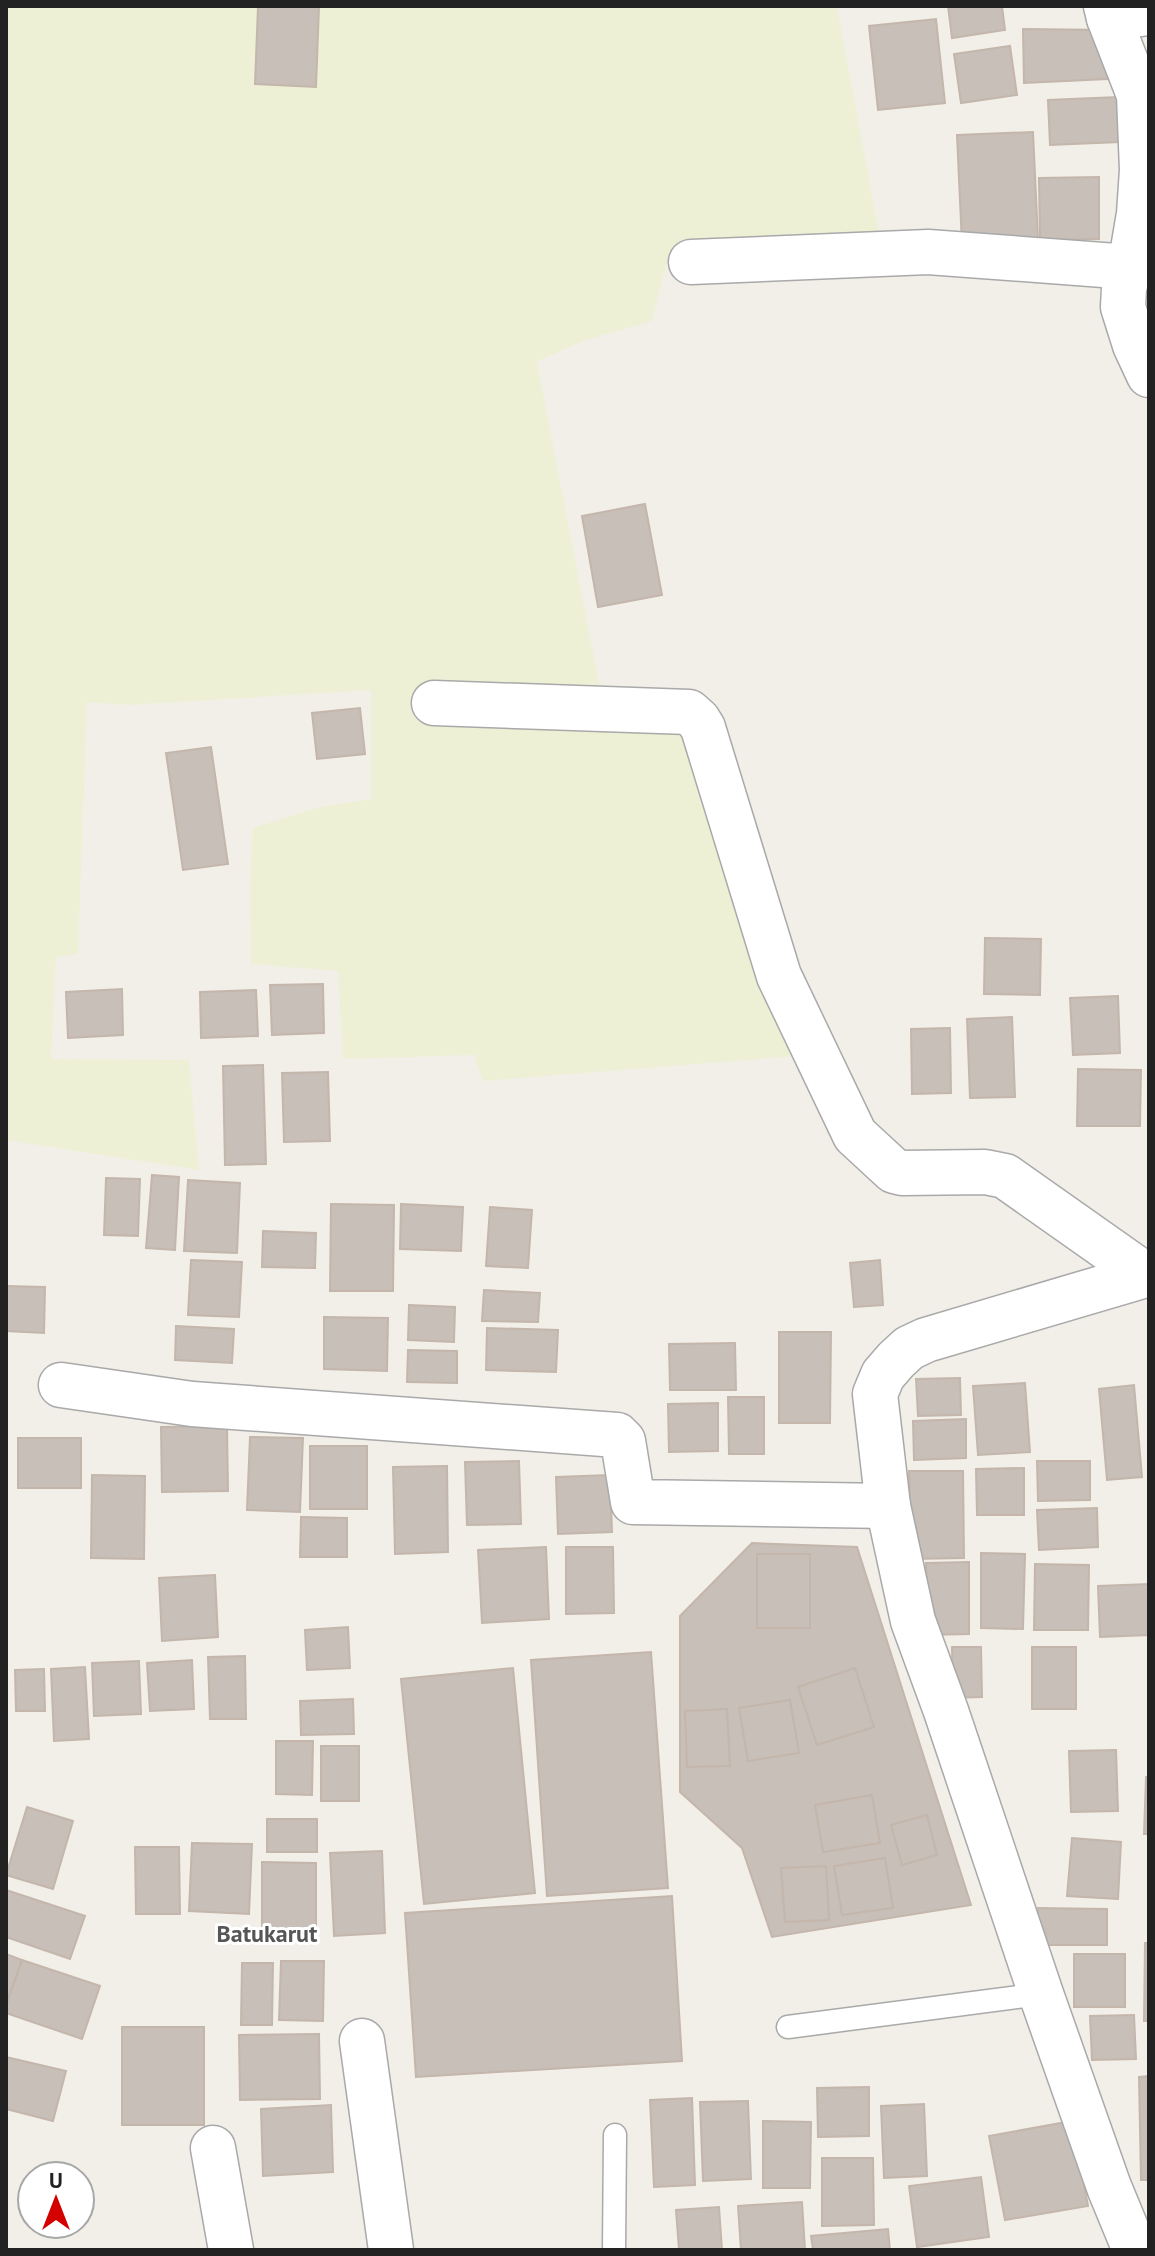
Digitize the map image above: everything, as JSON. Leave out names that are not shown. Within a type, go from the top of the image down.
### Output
[{"type":"street","points":[[1121,12],[1139,95],[1142,170],[1139,214],[1123,307],[1135,345],[1147,366]]},
{"type":"street","points":[[691,262],[928,252],[1130,267]]},
{"type":"street","points":[[434,703],[689,712],[703,728],[779,976],[855,1135],[894,1171],[985,1172],[1005,1176],[1147,1274]]},
{"type":"street","points":[[1135,2250],[1109,2187],[913,1621],[888,1506],[875,1394],[883,1375],[909,1348],[926,1340],[1147,1274]]},
{"type":"street","points":[[61,1385],[192,1404],[617,1435],[623,1441],[633,1502],[888,1506]]},
{"type":"street","points":[[362,2041],[391,2250]]},
{"type":"street","points":[[213,2148],[231,2250]]},
{"type":"lane","points":[[788,2027],[1041,1994]]},
{"type":"lane","points":[[614,2250],[615,2135]]},
{"type":"green space","points":[[6,6],[837,6],[881,244],[669,254],[652,321],[582,341],[537,362],[601,694],[680,700],[797,1056],[483,1081],[474,1055],[343,1059],[338,971],[251,964],[253,828],[319,807],[371,799],[371,690],[130,705],[87,702],[78,954],[56,957],[51,1059],[189,1060],[199,1170],[6,1140]]},
{"type":"building","points":[[258,6],[319,6],[316,87],[255,84]]},
{"type":"building","points":[[948,6],[1002,6],[1005,30],[952,38]]},
{"type":"building","points":[[936,19],[945,103],[878,110],[869,26]]},
{"type":"building","points":[[1023,29],[1109,30],[1108,79],[1024,83]]},
{"type":"building","points":[[1010,46],[1017,95],[961,103],[954,54]]},
{"type":"building","points":[[1118,97],[1120,142],[1050,145],[1048,100]]},
{"type":"building","points":[[1033,132],[1038,240],[962,244],[957,135]]},
{"type":"building","points":[[1099,177],[1099,239],[1040,240],[1039,178]]},
{"type":"building","points":[[645,504],[662,595],[598,607],[582,516]]},
{"type":"building","points":[[360,708],[365,754],[317,759],[312,713]]},
{"type":"building","points":[[211,747],[228,864],[183,870],[166,753]]},
{"type":"building","points":[[985,938],[1041,939],[1040,995],[984,994]]},
{"type":"building","points":[[323,984],[324,1033],[272,1035],[270,985]]},
{"type":"building","points":[[122,989],[123,1035],[68,1038],[66,992]]},
{"type":"building","points":[[256,990],[258,1036],[201,1038],[200,992]]},
{"type":"building","points":[[1118,996],[1120,1053],[1073,1055],[1070,998]]},
{"type":"building","points":[[1012,1017],[1015,1097],[970,1098],[967,1019]]},
{"type":"building","points":[[950,1028],[951,1093],[912,1094],[911,1029]]},
{"type":"building","points":[[263,1065],[266,1164],[225,1165],[223,1066]]},
{"type":"building","points":[[1078,1069],[1141,1070],[1140,1126],[1077,1126]]},
{"type":"building","points":[[328,1072],[330,1141],[284,1142],[282,1073]]},
{"type":"building","points":[[152,1175],[179,1177],[175,1250],[146,1248]]},
{"type":"building","points":[[106,1178],[140,1179],[138,1236],[104,1235]]},
{"type":"building","points":[[188,1180],[240,1183],[237,1253],[184,1251]]},
{"type":"building","points":[[331,1204],[394,1205],[393,1291],[330,1291]]},
{"type":"building","points":[[401,1204],[463,1207],[461,1251],[400,1249]]},
{"type":"building","points":[[490,1207],[532,1210],[528,1268],[486,1266]]},
{"type":"building","points":[[263,1231],[316,1233],[315,1268],[262,1267]]},
{"type":"building","points":[[191,1260],[242,1262],[239,1317],[188,1315]]},
{"type":"building","points":[[880,1260],[883,1305],[854,1307],[850,1263]]},
{"type":"building","points":[[6,1286],[45,1287],[44,1333],[6,1331]]},
{"type":"building","points":[[484,1290],[540,1293],[538,1322],[482,1321]]},
{"type":"building","points":[[409,1305],[455,1307],[454,1342],[408,1340]]},
{"type":"building","points":[[324,1317],[388,1318],[387,1371],[324,1369]]},
{"type":"building","points":[[176,1326],[234,1329],[232,1363],[175,1360]]},
{"type":"building","points":[[487,1328],[558,1330],[556,1372],[486,1370]]},
{"type":"building","points":[[779,1332],[831,1332],[830,1423],[779,1423]]},
{"type":"building","points":[[735,1343],[736,1390],[670,1390],[669,1344]]},
{"type":"building","points":[[408,1350],[457,1351],[457,1383],[407,1382]]},
{"type":"building","points":[[960,1378],[961,1415],[918,1416],[916,1379]]},
{"type":"building","points":[[1025,1383],[1030,1452],[978,1455],[973,1386]]},
{"type":"building","points":[[1134,1385],[1142,1477],[1107,1480],[1099,1389]]},
{"type":"building","points":[[728,1397],[764,1397],[764,1454],[729,1454]]},
{"type":"building","points":[[718,1403],[718,1451],[669,1452],[668,1404]]},
{"type":"building","points":[[966,1419],[966,1458],[914,1460],[913,1421]]},
{"type":"building","points":[[227,1426],[228,1491],[162,1492],[161,1427]]},
{"type":"building","points":[[250,1437],[303,1438],[300,1512],[247,1510]]},
{"type":"building","points":[[18,1438],[81,1438],[81,1488],[18,1488]]},
{"type":"building","points":[[310,1446],[367,1446],[367,1509],[310,1509]]},
{"type":"building","points":[[519,1461],[521,1524],[467,1525],[465,1462]]},
{"type":"building","points":[[1037,1461],[1090,1461],[1090,1500],[1038,1501]]},
{"type":"building","points":[[447,1466],[448,1552],[395,1554],[393,1467]]},
{"type":"building","points":[[1024,1468],[1024,1515],[977,1515],[976,1469]]},
{"type":"building","points":[[909,1471],[963,1471],[964,1558],[911,1559]]},
{"type":"building","points":[[92,1475],[145,1476],[144,1559],[91,1558]]},
{"type":"building","points":[[610,1475],[612,1532],[558,1534],[556,1477]]},
{"type":"building","points":[[1097,1508],[1098,1547],[1039,1550],[1037,1510]]},
{"type":"building","points":[[301,1517],[347,1518],[347,1557],[300,1557]]},
{"type":"building","points":[[752,1543],[857,1547],[971,1905],[772,1937],[742,1848],[680,1792],[680,1616]]},
{"type":"building","points":[[546,1547],[549,1619],[482,1623],[478,1550]]},
{"type":"building","points":[[566,1547],[613,1547],[614,1613],[566,1614]]},
{"type":"building","points":[[981,1553],[1025,1554],[1023,1629],[981,1628]]},
{"type":"building","points":[[757,1554],[810,1554],[810,1628],[757,1628]]},
{"type":"building","points":[[969,1562],[969,1634],[927,1635],[926,1563]]},
{"type":"building","points":[[1035,1564],[1089,1565],[1088,1630],[1034,1630]]},
{"type":"building","points":[[215,1575],[218,1637],[162,1641],[159,1578]]},
{"type":"building","points":[[1149,1584],[1149,1635],[1100,1637],[1098,1586]]},
{"type":"building","points":[[348,1627],[350,1668],[307,1670],[305,1630]]},
{"type":"building","points":[[952,1647],[981,1647],[982,1697],[953,1698]]},
{"type":"building","points":[[1032,1647],[1076,1647],[1076,1709],[1032,1709]]},
{"type":"building","points":[[651,1652],[668,1888],[547,1896],[531,1660]]},
{"type":"building","points":[[245,1656],[246,1719],[210,1719],[208,1657]]},
{"type":"building","points":[[192,1660],[194,1709],[150,1711],[147,1663]]},
{"type":"building","points":[[139,1661],[141,1714],[94,1716],[92,1663]]},
{"type":"building","points":[[85,1667],[89,1739],[54,1741],[51,1669]]},
{"type":"building","points":[[513,1668],[535,1893],[424,1904],[401,1679]]},
{"type":"building","points":[[855,1668],[874,1727],[817,1745],[798,1687]]},
{"type":"building","points":[[44,1669],[45,1711],[16,1711],[15,1670]]},
{"type":"building","points":[[353,1699],[354,1734],[301,1735],[300,1701]]},
{"type":"building","points":[[790,1700],[799,1753],[748,1761],[739,1708]]},
{"type":"building","points":[[727,1709],[730,1766],[687,1767],[685,1711]]},
{"type":"building","points":[[276,1741],[313,1741],[312,1795],[276,1794]]},
{"type":"building","points":[[321,1746],[359,1746],[359,1801],[321,1801]]},
{"type":"building","points":[[1116,1750],[1118,1811],[1071,1812],[1069,1751]]},
{"type":"building","points":[[1146,1777],[1149,1777],[1149,1834],[1144,1834]]},
{"type":"building","points":[[872,1795],[880,1843],[823,1852],[815,1805]]},
{"type":"building","points":[[27,1807],[73,1821],[53,1889],[6,1875]]},
{"type":"building","points":[[927,1815],[937,1855],[902,1865],[891,1825]]},
{"type":"building","points":[[267,1819],[317,1819],[317,1852],[267,1852]]},
{"type":"building","points":[[1072,1838],[1121,1842],[1118,1899],[1067,1896]]},
{"type":"building","points":[[192,1843],[252,1844],[249,1914],[189,1911]]},
{"type":"building","points":[[135,1847],[179,1847],[180,1914],[136,1914]]},
{"type":"building","points":[[382,1851],[385,1933],[334,1936],[330,1853]]},
{"type":"building","points":[[885,1858],[893,1908],[842,1915],[834,1866]]},
{"type":"building","points":[[262,1862],[316,1863],[316,1941],[262,1941]]},
{"type":"building","points":[[826,1866],[829,1920],[785,1922],[781,1868]]},
{"type":"building","points":[[6,1890],[85,1916],[70,1959],[6,1937]]},
{"type":"building","points":[[672,1896],[682,2061],[416,2077],[405,1913]]},
{"type":"building","points":[[1038,1908],[1107,1909],[1107,1945],[1038,1945]]},
{"type":"building","points":[[1145,1943],[1149,1943],[1149,2021],[1144,2021]]},
{"type":"building","points":[[6,1954],[22,1960],[6,2006]]},
{"type":"building","points":[[1074,1954],[1125,1954],[1125,2007],[1074,2007]]},
{"type":"building","points":[[22,1960],[100,1986],[82,2039],[6,2013]]},
{"type":"building","points":[[281,1961],[324,1961],[323,2021],[279,2020]]},
{"type":"building","points":[[242,1963],[273,1963],[272,2025],[241,2025]]},
{"type":"building","points":[[1134,2015],[1136,2059],[1092,2060],[1090,2016]]},
{"type":"building","points":[[122,2027],[204,2027],[204,2125],[122,2125]]},
{"type":"building","points":[[319,2034],[320,2099],[240,2100],[239,2035]]},
{"type":"building","points":[[6,2057],[66,2071],[53,2121],[6,2109]]},
{"type":"building","points":[[1149,2076],[1149,2180],[1141,2180],[1139,2077]]},
{"type":"building","points":[[869,2087],[869,2136],[818,2137],[817,2088]]},
{"type":"building","points":[[692,2098],[695,2185],[654,2187],[650,2100]]},
{"type":"building","points":[[748,2101],[751,2179],[703,2181],[700,2102]]},
{"type":"building","points":[[924,2104],[927,2176],[884,2178],[881,2106]]},
{"type":"building","points":[[331,2105],[333,2172],[263,2176],[261,2109]]},
{"type":"building","points":[[763,2121],[811,2122],[810,2188],[763,2188]]},
{"type":"building","points":[[1072,2121],[1088,2206],[1005,2220],[989,2136]]},
{"type":"building","points":[[822,2158],[873,2158],[874,2225],[822,2226]]},
{"type":"building","points":[[981,2177],[989,2237],[917,2247],[909,2186]]},
{"type":"building","points":[[802,2202],[805,2250],[741,2250],[738,2206]]},
{"type":"building","points":[[719,2207],[722,2250],[679,2250],[676,2210]]},
{"type":"building","points":[[888,2229],[890,2250],[813,2250],[811,2236]]},
{"type":"district","name":"Batukarut","points":[[267,1933]]}]
